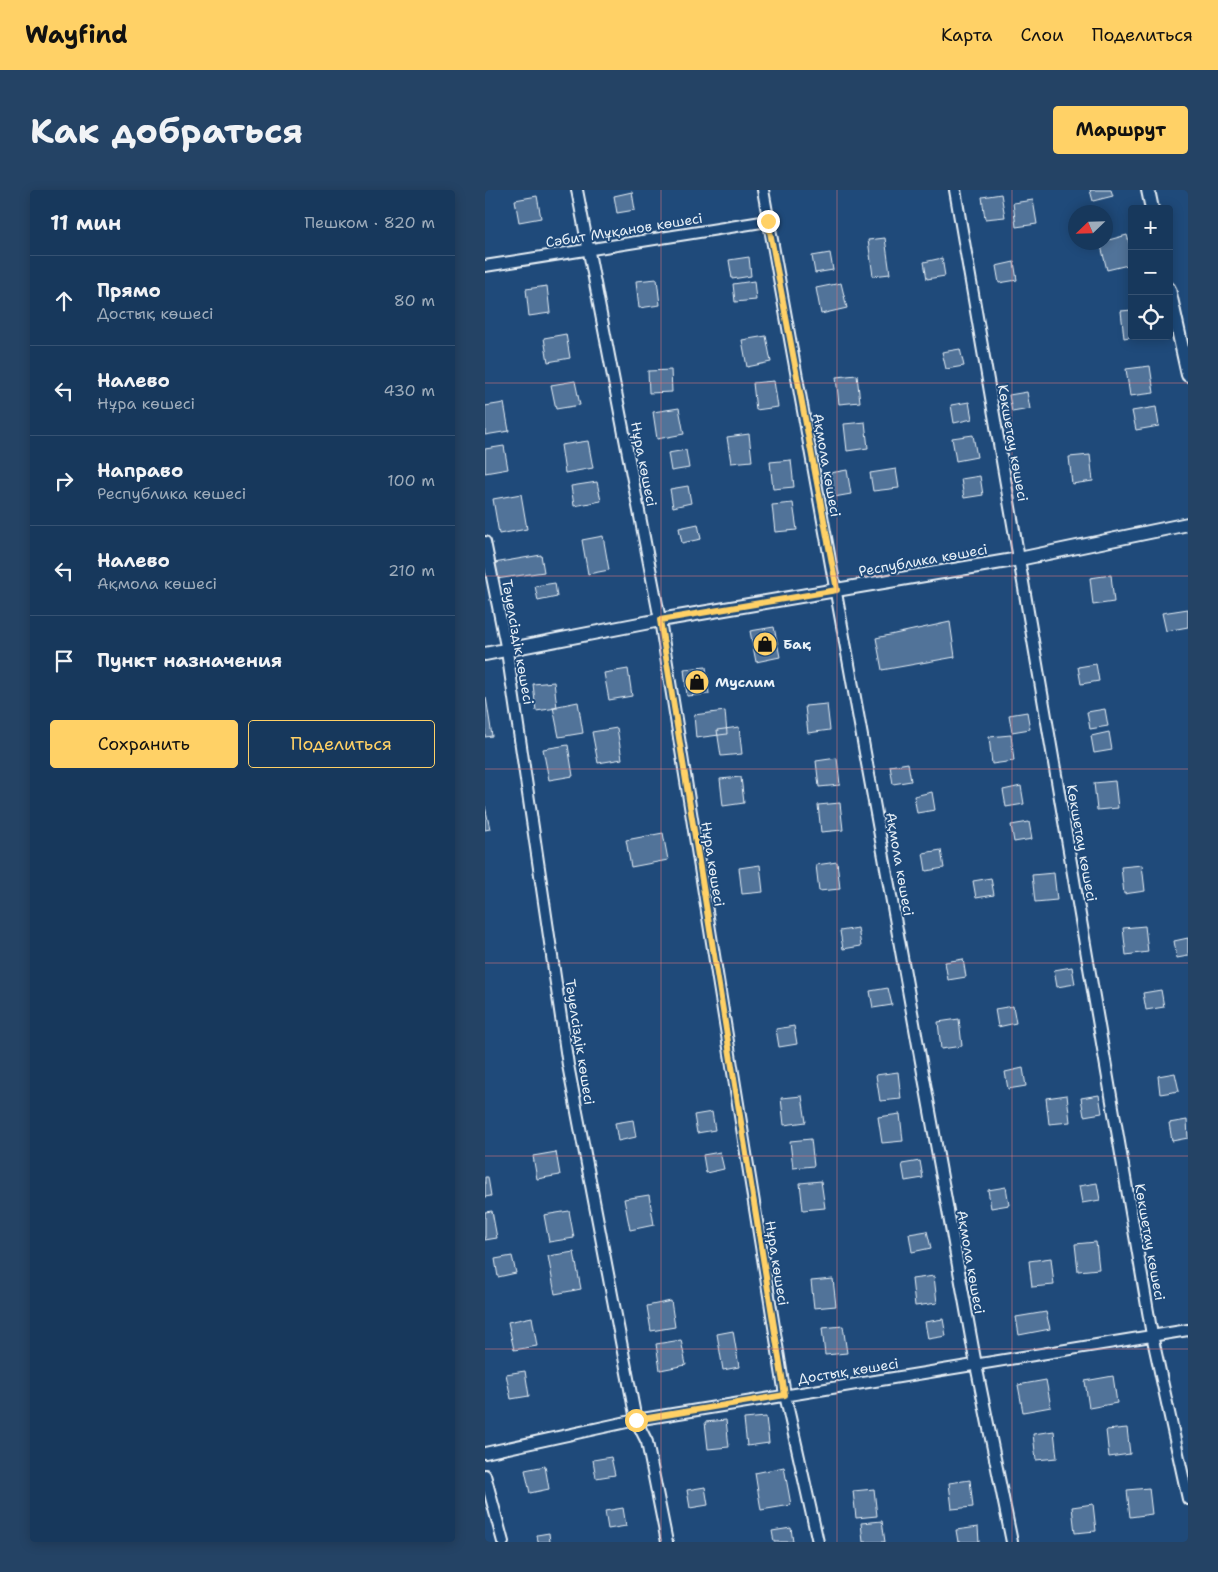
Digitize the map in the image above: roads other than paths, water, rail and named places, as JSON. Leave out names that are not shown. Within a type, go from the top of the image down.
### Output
[{"type":"street","name":"Нұра көшесі","points":[[577,190],[660,620],[785,1395],[818,1542]]},
{"type":"street","name":"Ақмола көшесі","points":[[763,190],[976,1365],[1012,1542]]},
{"type":"street","name":"Көкшетау көшесі","points":[[955,190],[1152,1335],[1188,1498]]},
{"type":"street","points":[[1147,190],[1151,205]]},
{"type":"street","name":"Сәбит Мұқанов көшесі","points":[[485,266],[768,221]]},
{"type":"street","points":[[1170,295],[1188,375]]},
{"type":"street","name":"Республика көшесі","points":[[485,654],[660,620],[1019,559],[1188,524]]},
{"type":"street","name":"Тәуелсіздік көшесі","points":[[485,542],[507,651],[568,1065],[636,1420],[647,1442],[667,1542]]},
{"type":"street","name":"Достық көшесі","points":[[485,1453],[636,1420],[1188,1330]]},
{"type":"street","points":[[485,1475],[503,1542]]},
{"type":"place","name":"Бақ","points":[[765,644]]},
{"type":"place","name":"Муслим","points":[[697,682]]}]
